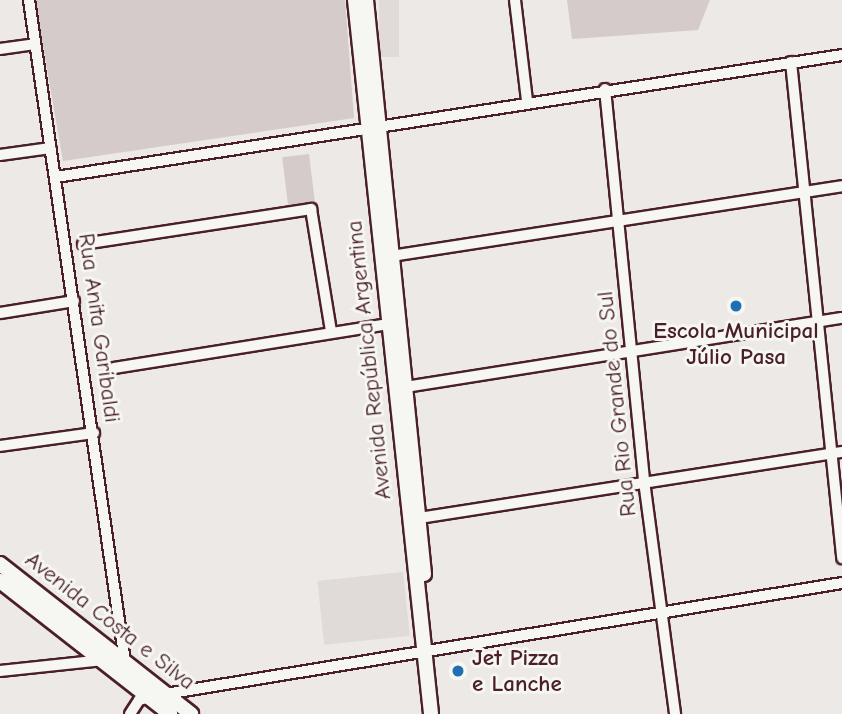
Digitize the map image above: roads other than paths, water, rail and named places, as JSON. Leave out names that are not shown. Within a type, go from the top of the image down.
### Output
[{"type":"main road","name":"Avenida República Argentina","points":[[355,0],[373,126],[428,652],[431,714]]},
{"type":"main road","name":"Avenida República Argentina","points":[[366,0],[373,126]]},
{"type":"main road","name":"Avenida República Argentina","points":[[386,257],[388,324],[399,388]]},
{"type":"main road","name":"Avenida Costa e Silva","points":[[0,564],[191,714]]},
{"type":"main road","name":"Avenida Costa e Silva","points":[[0,581],[170,714]]},
{"type":"main road","name":"Avenida República Argentina","points":[[428,652],[441,714]]},
{"type":"street","name":"Rua Anita Garibaldi","points":[[29,0],[125,662]]},
{"type":"street","points":[[515,0],[527,101]]},
{"type":"street","points":[[0,49],[36,44]]},
{"type":"street","points":[[56,177],[527,101],[842,55]]},
{"type":"street","points":[[791,62],[837,452],[842,558]]},
{"type":"street","name":"Rua Rio Grande do Sul","points":[[605,89],[634,349],[644,481],[675,714]]},
{"type":"street","points":[[0,155],[51,148]]},
{"type":"street","points":[[386,257],[842,186]]},
{"type":"street","points":[[83,244],[311,209],[331,331]]},
{"type":"street","points":[[0,313],[74,301]]},
{"type":"street","points":[[399,388],[842,318]]},
{"type":"street","points":[[114,369],[331,331],[388,324]]},
{"type":"street","points":[[0,446],[93,433]]},
{"type":"street","points":[[414,519],[837,452]]},
{"type":"street","points":[[130,714],[135,703],[165,694],[842,583]]},
{"type":"street","points":[[0,671],[103,660]]},
{"type":"place","name":"Escola Municipal Júlio Pasa","points":[[736,306]]},
{"type":"place","name":"Jet Pizza e Lanche","points":[[458,671]]}]
